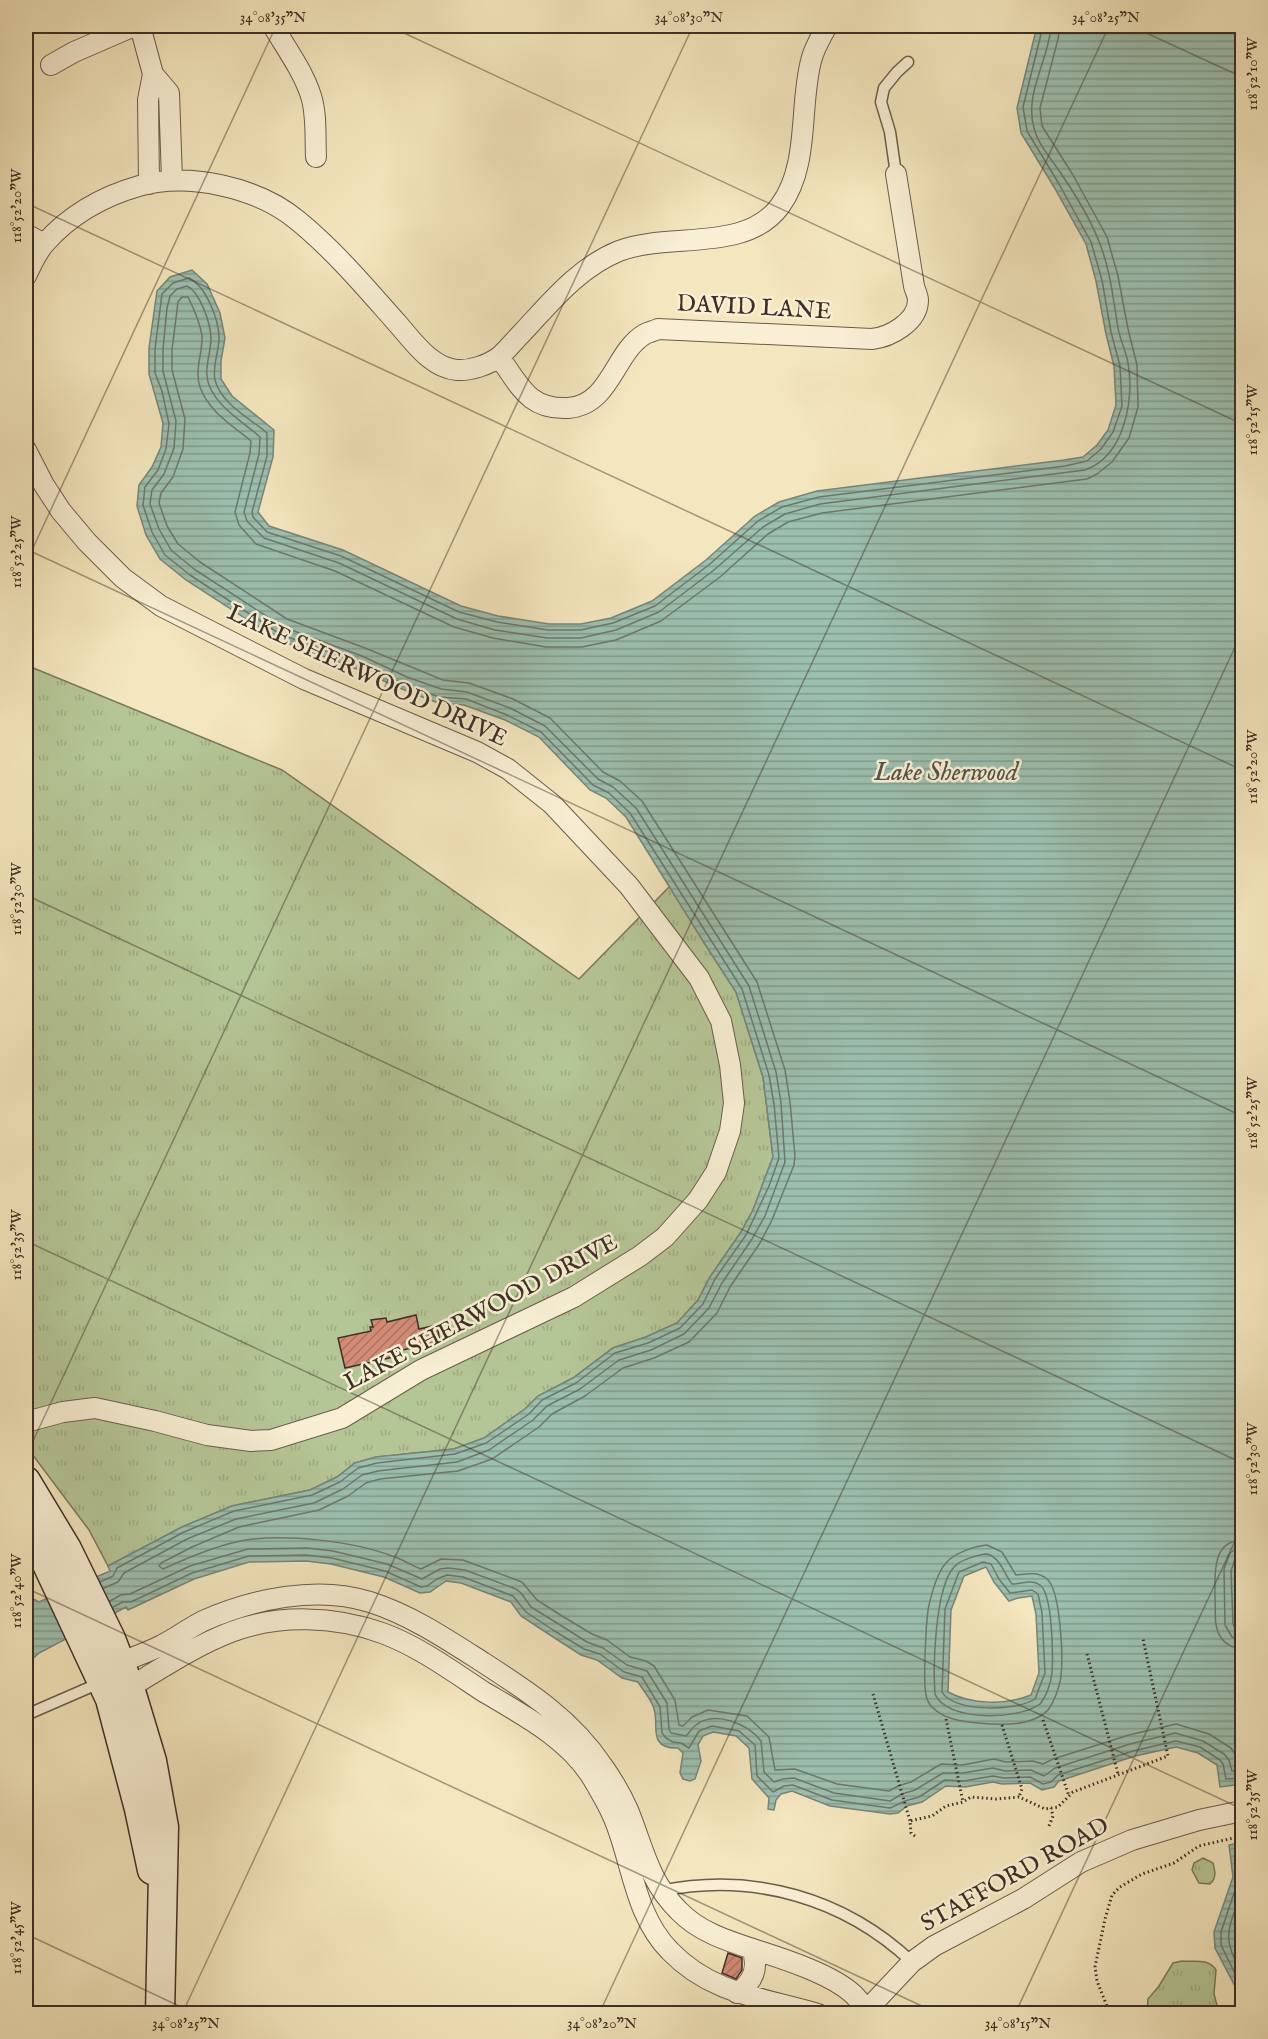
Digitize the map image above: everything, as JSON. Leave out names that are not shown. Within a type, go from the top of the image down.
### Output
[{"type":"street","points":[[51,65],[74,52],[134,26]]},
{"type":"street","points":[[140,26],[153,74],[169,93],[172,180]]},
{"type":"street","points":[[273,26],[311,96],[314,108],[316,157]]},
{"type":"street","points":[[26,276],[44,244],[75,217],[114,193],[172,180],[209,183],[240,191],[272,204],[296,219],[331,252],[413,341],[438,364],[456,370],[471,369],[499,357],[565,288],[601,260],[620,251],[644,244],[729,235],[757,227],[770,218],[788,194],[798,162],[803,140],[806,88],[811,60],[827,26]]},
{"type":"street","points":[[148,184],[148,100],[153,74]]},
{"type":"street","name":"DAVID LANE","points":[[499,357],[530,398],[553,408],[573,407],[596,396],[635,342],[645,334],[658,329],[872,339],[893,333],[906,323],[918,301],[897,174]]},
{"type":"street","points":[[26,234],[44,244]]},
{"type":"street","name":"LAKE SHERWOOD DRIVE","points":[[26,450],[49,494],[87,542],[123,578],[161,606],[304,679],[477,752],[508,768],[552,804],[629,886],[699,978],[721,1021],[730,1065],[734,1103],[730,1131],[716,1172],[698,1200],[665,1237],[640,1256],[574,1297],[421,1370],[342,1418],[271,1440],[251,1441],[207,1435],[95,1408],[63,1412],[26,1422]]},
{"type":"street","points":[[26,1481],[56,1554],[152,1761],[164,1827],[160,2013]]},
{"type":"street","points":[[26,1529],[56,1554]]},
{"type":"street","name":"STAFFORD ROAD","points":[[109,1671],[159,1647],[201,1622],[274,1599],[312,1595],[341,1596],[369,1602],[396,1612],[473,1655],[538,1697],[564,1720],[601,1762],[617,1787],[649,1868],[661,1891],[681,1913],[703,1930],[802,1967],[834,1982],[853,1994],[866,2012],[912,1962],[934,1946],[1023,1899],[1081,1862],[1132,1840],[1198,1820],[1242,1811]]},
{"type":"street","points":[[109,1671],[203,1645],[232,1632],[260,1624],[327,1619],[384,1633],[442,1665],[527,1718],[576,1756],[606,1800],[619,1831],[638,1897],[653,1928],[669,1951],[692,1970],[715,1984],[737,1993],[818,2013]]},
{"type":"street","points":[[737,1993],[748,1985],[753,1975],[756,1960],[752,1949]]},
{"type":"lane","points":[[897,174],[890,132],[880,102],[884,88],[908,62]]},
{"type":"lane","points":[[26,1715],[109,1671]]},
{"type":"lane","points":[[661,1891],[679,1887],[736,1886],[793,1894],[823,1904],[855,1919],[890,1941],[912,1962]]},
{"type":"path","points":[[910,1821],[932,1816],[946,1806],[963,1802],[971,1797],[996,1799],[1019,1797],[1046,1809],[1058,1807],[1073,1792],[1168,1756],[1143,1640]]},
{"type":"path","points":[[1087,1654],[1118,1774]]},
{"type":"path","points":[[873,1695],[912,1833],[915,1836]]},
{"type":"path","points":[[946,1719],[963,1802]]},
{"type":"path","points":[[1043,1720],[1069,1796]]},
{"type":"path","points":[[1002,1725],[1022,1789],[1019,1797]]},
{"type":"path","points":[[1049,1826],[1053,1816],[1051,1808]]},
{"type":"path","points":[[1110,2013],[1097,1981],[1095,1967],[1112,1895],[1120,1887],[1142,1874],[1174,1863],[1199,1846],[1242,1836]]},
{"type":"green space","points":[[26,665],[282,770],[579,979],[670,886],[736,992],[763,1077],[773,1157],[753,1210],[741,1232],[710,1277],[698,1300],[677,1323],[613,1348],[573,1378],[538,1396],[525,1409],[484,1438],[454,1449],[376,1457],[355,1463],[337,1477],[310,1490],[232,1506],[182,1527],[108,1566],[89,1530],[26,1446]]},
{"type":"green space","points":[[1203,1858],[1213,1863],[1215,1877],[1210,1884],[1199,1883],[1192,1870],[1194,1863]]},
{"type":"green space","points":[[1205,1962],[1216,1970],[1214,1994],[1219,2013],[1147,2013],[1148,1999],[1173,1963]]},
{"type":"water","name":"Lake Sherwood","points":[[1037,26],[1242,26],[1242,1554],[1236,1593],[1237,1614],[1242,1631],[1242,1784],[1220,1787],[1217,1765],[1198,1753],[1176,1747],[1135,1756],[1059,1781],[1054,1787],[1042,1790],[1030,1783],[993,1782],[965,1787],[946,1786],[922,1802],[907,1806],[898,1813],[890,1814],[830,1806],[792,1791],[781,1794],[776,1800],[774,1810],[768,1809],[769,1798],[752,1779],[749,1748],[736,1736],[713,1732],[703,1736],[698,1745],[701,1761],[695,1779],[690,1781],[683,1779],[680,1773],[683,1753],[678,1748],[661,1744],[656,1733],[653,1706],[638,1682],[622,1678],[597,1660],[581,1655],[521,1616],[511,1602],[461,1583],[446,1581],[430,1592],[420,1593],[384,1577],[331,1564],[306,1561],[249,1562],[194,1579],[128,1610],[126,1607],[39,1653],[26,1665],[26,1595],[39,1602],[110,1571],[108,1566],[182,1527],[232,1506],[310,1490],[337,1477],[355,1463],[376,1457],[454,1449],[484,1438],[525,1409],[538,1396],[573,1378],[613,1348],[677,1323],[698,1300],[710,1277],[741,1232],[753,1210],[773,1157],[763,1077],[736,992],[626,817],[606,798],[590,790],[539,737],[505,720],[464,705],[438,703],[277,639],[186,580],[160,559],[146,535],[137,506],[139,485],[152,467],[161,447],[163,423],[149,374],[149,348],[157,291],[170,277],[192,270],[207,284],[220,313],[225,338],[221,379],[232,396],[274,430],[273,457],[258,512],[269,526],[343,550],[461,606],[498,616],[549,624],[581,624],[611,618],[652,601],[706,560],[755,516],[779,502],[817,491],[1083,457],[1097,445],[1108,430],[1116,405],[1114,366],[1096,281],[1086,244],[1021,133],[1017,108]],"holes":[[[986,1567],[1009,1601],[1032,1596],[1036,1614],[1039,1673],[1031,1695],[1011,1701],[978,1701],[948,1692],[951,1610],[964,1576]]]},
{"type":"water","points":[[1242,1842],[1242,2013],[1240,2014],[1237,1990],[1215,1948],[1214,1932],[1233,1877],[1229,1845]]},
{"type":"building","points":[[416,1315],[419,1329],[437,1325],[440,1342],[393,1352],[394,1357],[345,1368],[338,1338],[371,1331],[370,1327],[373,1327],[371,1320],[386,1318],[387,1322]]},
{"type":"building","points":[[728,1953],[742,1958],[742,1970],[736,1979],[722,1973]]}]
